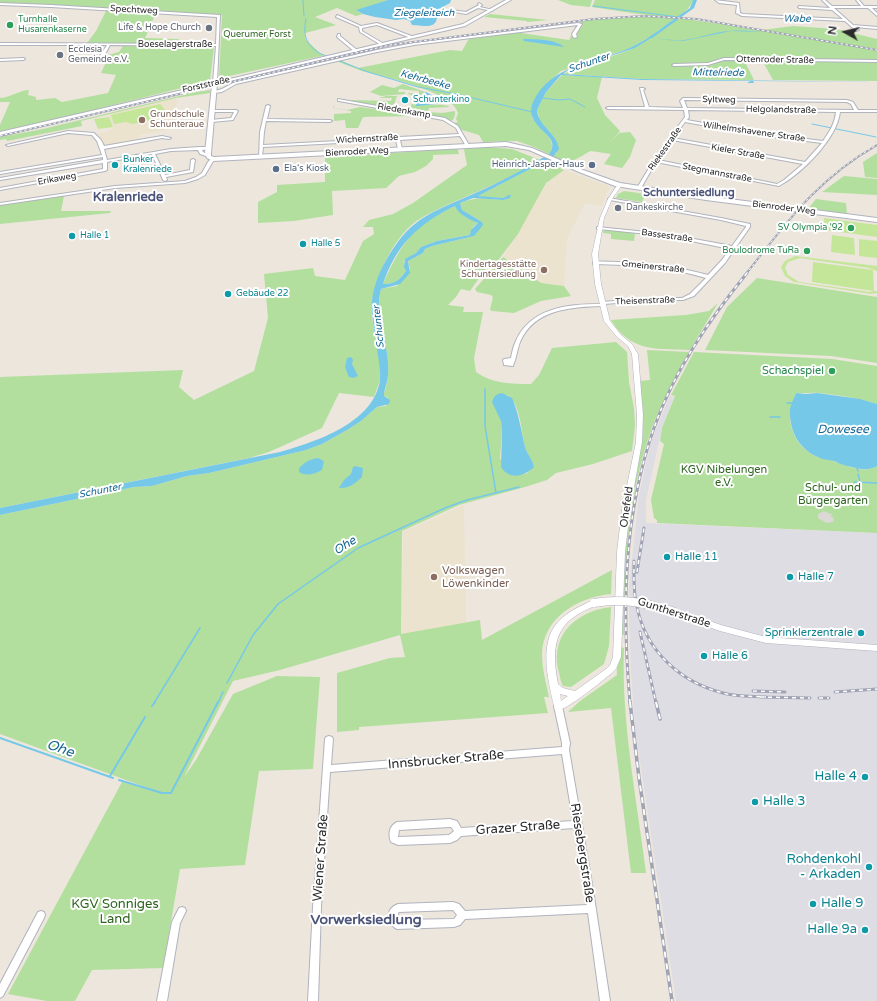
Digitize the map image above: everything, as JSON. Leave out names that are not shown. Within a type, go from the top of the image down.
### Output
[{"type":"main road","name":"Forststraße","points":[[0,134],[469,23],[509,0]]},
{"type":"main road","points":[[211,158],[209,148],[215,82]]},
{"type":"main road","name":"Bienroder Weg","points":[[211,158],[260,158],[501,144],[537,154],[620,185],[877,220]]},
{"type":"street","points":[[823,0],[857,30]]},
{"type":"street","points":[[857,0],[863,6]]},
{"type":"street","points":[[717,1],[738,4],[738,13],[740,15],[845,20]]},
{"type":"street","name":"Spechtweg","points":[[0,4],[219,16],[217,45]]},
{"type":"street","points":[[451,11],[464,14],[478,6],[492,10]]},
{"type":"street","points":[[800,7],[877,7]]},
{"type":"street","points":[[869,7],[877,15]]},
{"type":"street","points":[[337,16],[361,27],[376,24],[412,37]]},
{"type":"street","points":[[214,92],[222,91],[228,86],[235,84],[378,51],[468,37],[579,24],[574,34],[575,37]]},
{"type":"street","points":[[852,26],[877,28]]},
{"type":"street","points":[[361,27],[361,31],[382,44]]},
{"type":"street","points":[[339,34],[338,36],[356,50]]},
{"type":"street","name":"Boeselagerstraße","points":[[0,44],[217,45]]},
{"type":"street","points":[[102,56],[109,44]]},
{"type":"street","points":[[215,82],[217,45]]},
{"type":"street","points":[[0,60],[23,59]]},
{"type":"street","name":"Ottenroder Straße","points":[[674,66],[708,64],[724,59],[877,60]]},
{"type":"street","points":[[643,88],[647,108]]},
{"type":"street","name":"Syltweg","points":[[686,109],[682,100],[683,99],[847,101],[852,103],[857,111]]},
{"type":"street","name":"Riedenkamp","points":[[339,100],[444,119],[455,125],[462,135]]},
{"type":"street","points":[[260,158],[268,106]]},
{"type":"street","name":"Helgolandstraße","points":[[608,108],[877,111]]},
{"type":"street","name":"Riekestraße","points":[[639,188],[670,139],[685,121],[687,114],[686,109]]},
{"type":"street","points":[[212,121],[232,119],[236,110],[213,111]]},
{"type":"street","points":[[806,163],[833,129],[838,111]]},
{"type":"street","points":[[265,120],[330,121]]},
{"type":"street","name":"Wilhelmshavener Straße","points":[[685,121],[753,133],[824,142]]},
{"type":"street","points":[[8,145],[64,132],[96,135],[106,161]]},
{"type":"street","points":[[462,135],[467,145]]},
{"type":"street","name":"Wichernstraße","points":[[261,146],[462,135]]},
{"type":"street","points":[[101,148],[162,137],[169,138]]},
{"type":"street","points":[[397,138],[400,149]]},
{"type":"street","name":"Kieler Straße","points":[[670,139],[806,163]]},
{"type":"street","points":[[0,204],[111,188],[185,182],[200,177],[204,174],[210,162],[211,158],[201,153],[199,148]]},
{"type":"street","points":[[0,173],[69,167],[171,150],[209,148]]},
{"type":"street","points":[[153,153],[166,183]]},
{"type":"street","points":[[0,179],[68,162],[104,156]]},
{"type":"street","points":[[164,176],[192,171],[193,160]]},
{"type":"street","name":"Erikaweg","points":[[0,189],[105,170],[106,161]]},
{"type":"street","name":"Stegmannstraße","points":[[655,161],[778,185],[788,179],[806,163]]},
{"type":"street","points":[[68,162],[69,167]]},
{"type":"street","points":[[30,171],[31,184]]},
{"type":"street","name":"Ohefeld","points":[[557,702],[562,706],[575,695],[604,676],[616,662],[623,533],[640,432],[635,354],[630,345],[611,326],[603,306],[598,284],[596,246],[604,211],[620,185]]},
{"type":"street","name":"Theisenstraße","points":[[513,359],[515,345],[520,334],[540,315],[551,310],[603,306],[654,299],[685,299],[692,295],[709,277],[747,230],[748,225],[721,218],[610,199]]},
{"type":"street","name":"Bassestraße","points":[[599,228],[681,238],[733,248]]},
{"type":"street","name":"Gmeinerstraße","points":[[596,263],[670,267],[709,277]]},
{"type":"street","name":"Guntherstraße","points":[[557,702],[549,660],[550,649],[555,633],[559,626],[571,614],[594,603],[608,600],[630,600],[647,603],[720,628],[766,640],[877,648]]},
{"type":"street","points":[[554,686],[564,692],[575,695]]},
{"type":"street","name":"Riesebergstraße","points":[[557,702],[566,743],[565,750],[592,909],[605,1001]]},
{"type":"street","name":"Wiener Straße","points":[[313,1001],[317,907],[328,739]]},
{"type":"street","name":"Innsbrucker Straße","points":[[327,769],[565,750]]},
{"type":"street","name":"Grazer Straße","points":[[459,832],[454,824],[450,823],[397,826],[394,829],[394,839],[398,841],[450,839],[459,832],[578,824]]},
{"type":"street","points":[[463,915],[456,907],[453,906],[398,908],[394,911],[394,922],[397,925],[454,923],[457,922],[463,915],[592,909]]},
{"type":"street","points":[[162,1001],[176,922],[182,911]]},
{"type":"street","points":[[0,993],[41,915]]},
{"type":"shaded area","name":"Grundschule Schunteraue","points":[[176,98],[177,102],[172,129],[139,135],[140,139],[103,146],[99,133],[109,131],[114,127],[108,114]]},
{"type":"shaded area","points":[[564,170],[610,187],[601,206],[585,203],[567,239],[564,286],[541,283],[503,257],[546,183]]},
{"type":"shaded area","points":[[670,396],[674,397],[662,428],[646,500],[646,523],[877,533],[877,1001],[676,1001],[635,728],[629,616],[629,586],[639,495],[649,450],[657,426]]},
{"type":"shaded area","name":"Volkswagen Löwenkinder","points":[[464,505],[466,623],[401,635],[403,532]]},
{"type":"shaded area","points":[[824,511],[833,515],[830,516],[834,518],[833,522],[826,523],[818,518],[818,514]]},
{"type":"green space","name":"Querumer Forst","points":[[0,0],[388,0],[357,11],[363,14],[356,16],[337,8],[315,17],[336,25],[305,33],[306,40],[321,54],[326,55],[220,78],[222,15],[0,3]]},
{"type":"green space","points":[[558,0],[592,0],[590,7],[571,5]]},
{"type":"green space","points":[[595,0],[693,0],[684,13],[679,16],[663,17],[592,7]]},
{"type":"green space","points":[[107,9],[156,13],[145,38],[178,39],[181,41],[215,43],[87,43],[96,31]]},
{"type":"green space","points":[[490,14],[548,20],[527,22],[484,17]]},
{"type":"green space","points":[[631,16],[676,18],[631,48],[561,71],[544,86],[534,101],[532,118],[547,135],[552,144],[552,149],[549,154],[517,141],[483,142],[479,135],[462,130],[454,123],[458,122],[456,119],[458,113],[454,105],[444,98],[416,86],[362,71],[336,61],[340,60],[358,68],[450,50],[462,51],[470,37],[514,32],[569,40],[577,24],[585,20]]},
{"type":"green space","points":[[679,18],[762,30],[793,26],[836,29],[877,39],[877,60],[723,58],[717,59],[709,64],[669,65],[711,65],[724,60],[744,60],[754,80],[641,79],[563,74],[635,48]]},
{"type":"green space","points":[[123,46],[214,47],[210,81],[0,132],[0,125],[10,102],[0,102],[0,98],[29,90],[28,95],[36,97],[36,100],[55,98],[62,102],[108,93],[116,75],[101,73],[107,60],[104,59],[105,56],[119,52]]},
{"type":"green space","points":[[762,60],[877,61],[877,81],[773,80]]},
{"type":"green space","points":[[562,75],[602,77],[597,98],[605,115],[620,131],[610,142],[619,133],[630,132],[636,140],[630,157],[622,168],[604,164],[611,154],[591,151],[570,161],[560,160],[553,157],[557,152],[554,137],[540,121],[537,110],[546,92]]},
{"type":"green space","points":[[403,84],[425,92],[415,99],[413,98],[414,96],[408,94],[419,94],[419,91],[399,89],[398,92],[405,92],[405,94],[381,96],[370,92],[382,85],[394,88]]},
{"type":"green space","points":[[210,90],[210,93],[176,98],[81,121],[82,126],[7,141],[6,139],[0,140],[0,137],[43,129],[196,92]]},
{"type":"green space","points":[[386,96],[397,96],[394,104],[392,105],[394,106],[391,108],[347,100],[391,101],[392,98],[379,98]]},
{"type":"green space","points":[[160,104],[166,111],[169,111],[173,115],[133,124],[126,122],[114,124],[111,115]]},
{"type":"green space","points":[[412,104],[447,106],[450,107],[429,108],[428,112],[442,113],[455,111],[454,117],[451,121],[444,118],[412,112],[411,108],[413,108],[410,107]]},
{"type":"green space","points":[[333,105],[334,108],[347,110],[360,107],[392,110],[432,119],[415,116],[363,117],[358,128],[346,128],[345,120],[334,121],[334,114],[351,113],[351,111],[333,108]]},
{"type":"green space","points":[[109,117],[113,127],[98,129],[94,119]]},
{"type":"green space","points":[[488,147],[512,149],[540,160],[507,178],[428,214],[415,222],[399,238],[386,259],[381,271],[372,304],[373,323],[380,360],[380,381],[374,397],[339,393],[322,428],[269,452],[249,458],[0,508],[0,377],[183,370],[179,387],[194,400],[254,371],[268,318],[264,274],[313,268],[315,276],[345,280],[363,241],[374,234],[373,227],[363,227],[369,220],[393,214],[413,203],[467,165],[464,150],[466,148]]},
{"type":"green space","points":[[458,150],[459,154],[433,155],[433,159],[426,166],[415,172],[399,176],[386,188],[332,191],[333,215],[294,221],[258,223],[258,202],[277,192],[277,185],[325,182],[325,157]]},
{"type":"green space","points":[[877,153],[877,178],[865,177],[863,162]]},
{"type":"green space","name":"KGV Sonniges Land","points":[[545,161],[564,170],[546,183],[518,234],[496,263],[489,264],[470,291],[461,289],[448,305],[464,307],[463,312],[483,312],[474,358],[476,372],[496,381],[531,384],[539,375],[552,348],[616,342],[627,352],[629,382],[634,408],[635,426],[632,451],[593,464],[556,473],[547,480],[525,487],[459,505],[402,531],[401,634],[480,620],[482,640],[612,570],[611,594],[587,599],[575,605],[565,611],[549,629],[544,641],[542,654],[543,670],[549,697],[544,697],[548,713],[359,727],[359,730],[337,732],[337,673],[390,658],[405,657],[400,635],[280,670],[233,681],[184,777],[196,760],[233,694],[277,676],[320,677],[313,769],[259,771],[245,865],[180,869],[163,968],[92,970],[75,1001],[47,1001],[8,994],[122,782],[167,795],[0,734],[0,515],[134,487],[152,486],[187,476],[209,473],[306,450],[322,444],[347,430],[361,421],[377,407],[386,406],[388,398],[384,396],[384,393],[388,380],[388,364],[380,321],[379,300],[381,289],[397,286],[410,269],[408,261],[423,253],[425,249],[474,236],[482,222],[462,210],[460,203],[477,199],[502,200],[507,196],[503,198],[476,197]],"holes":[[[507,395],[512,399],[518,411],[525,447],[533,464],[533,467],[526,474],[500,459],[502,432],[501,420]]]},
{"type":"green space","points":[[844,176],[877,179],[877,195],[822,192]]},
{"type":"green space","points":[[624,191],[646,194],[642,202],[616,198],[618,194]]},
{"type":"green space","points":[[64,196],[61,211],[111,211],[110,213],[0,224],[0,205]]},
{"type":"green space","points":[[816,199],[846,203],[847,214],[808,209]]},
{"type":"green space","points":[[455,206],[465,217],[478,223],[473,227],[470,235],[437,241],[421,247],[416,253],[404,261],[406,271],[401,277],[393,283],[383,284],[396,257],[410,237],[429,220]]},
{"type":"green space","name":"SV Olympia '92","points":[[824,218],[877,225],[877,237],[825,230]]},
{"type":"green space","points":[[603,231],[635,233],[634,241],[611,239],[611,234],[603,233]]},
{"type":"green space","points":[[832,235],[854,238],[855,255],[831,252]]},
{"type":"green space","points":[[859,239],[877,241],[877,258],[859,256]]},
{"type":"green space","points":[[795,256],[877,266],[877,271],[869,268],[800,258],[788,262],[785,268],[788,275],[799,282],[870,292],[877,291],[877,293],[871,294],[794,282],[785,276],[781,267],[785,261]]},
{"type":"green space","points":[[503,257],[541,283],[564,286],[571,296],[541,301],[514,313],[490,310],[493,297],[491,295],[477,292],[475,289]]},
{"type":"green space","points":[[813,262],[873,270],[874,291],[812,282]]},
{"type":"green space","points":[[757,278],[877,297],[877,363],[831,356],[705,350],[727,307]]},
{"type":"green space","points":[[718,303],[690,350],[656,349],[645,347],[627,338],[618,330],[611,320],[686,315],[709,311]]},
{"type":"green space","points":[[647,350],[689,352],[661,406],[653,425],[638,476],[629,529],[625,582],[624,635],[621,634],[622,591],[627,528],[643,432],[640,381],[650,380]]},
{"type":"green space","points":[[694,352],[832,359],[877,366],[877,404],[855,398],[833,395],[796,393],[790,419],[795,436],[801,445],[813,455],[856,468],[868,469],[877,466],[877,533],[657,523],[657,520],[654,518],[651,500],[664,444],[660,441],[662,428],[675,396],[671,395]]},
{"type":"green space","points":[[611,607],[609,646],[604,664],[571,687],[563,686],[558,669],[557,656],[563,635],[570,626],[588,613]]},
{"type":"green space","points":[[620,647],[624,648],[627,732],[646,873],[631,873],[611,708],[568,712],[580,701],[617,675]]},
{"type":"water","name":"Ziegeleiteich","points":[[388,0],[451,0],[450,3],[437,10],[436,21],[434,24],[427,26],[412,25],[410,21],[404,19],[396,20],[375,17],[363,14],[356,10]]},
{"type":"water","name":"Schunter","points":[[693,0],[697,0],[694,8],[652,38],[635,48],[568,70],[563,74],[642,79],[877,82],[753,81],[754,83],[748,83],[751,81],[642,80],[561,75],[546,92],[537,110],[541,121],[558,143],[559,149],[553,157],[478,196],[503,198],[511,195],[510,198],[503,200],[473,198],[460,203],[462,210],[482,222],[483,225],[474,236],[425,249],[423,253],[408,261],[410,273],[400,284],[381,289],[379,300],[380,321],[388,364],[388,377],[384,396],[390,400],[389,404],[377,407],[361,421],[347,430],[322,444],[306,450],[209,473],[187,476],[152,486],[134,487],[0,515],[0,508],[280,452],[310,443],[341,428],[355,419],[367,408],[375,395],[380,380],[372,316],[373,292],[382,268],[403,236],[411,227],[429,214],[501,181],[549,154],[552,147],[552,141],[537,125],[533,119],[531,111],[533,102],[541,89],[551,79],[563,72],[576,66],[632,47],[652,35],[690,8]],"holes":[[[455,206],[459,212],[478,223],[471,230],[470,235],[437,241],[421,247],[416,253],[405,259],[404,267],[406,271],[401,277],[393,283],[383,284],[394,258],[410,237],[430,220]]]},
{"type":"water","points":[[728,32],[683,41],[679,41],[690,39]]},
{"type":"water","points":[[523,39],[550,41],[564,47],[524,41]]},
{"type":"water","points":[[426,92],[446,103],[416,106],[417,98]]},
{"type":"water","points":[[351,357],[353,360],[352,364],[358,376],[353,378],[349,377],[345,367],[347,358]]},
{"type":"water","points":[[502,393],[512,398],[525,447],[534,467],[526,473],[517,476],[508,474],[501,467],[501,421],[492,402],[498,394]]},
{"type":"water","name":"Dowesee","points":[[796,393],[817,393],[860,399],[877,404],[877,466],[869,469],[854,468],[835,461],[825,460],[806,450],[797,439],[791,425],[790,410]]},
{"type":"water","points":[[318,458],[324,461],[322,470],[310,474],[299,472],[299,468],[303,464]]},
{"type":"water","points":[[353,467],[363,468],[362,477],[346,488],[339,488],[344,480],[351,474]]},
{"type":"waterway","name":"Kehrbeeke","points":[[303,0],[304,16]]},
{"type":"waterway","points":[[593,6],[678,17]]},
{"type":"waterway","name":"Kehrbeeke","points":[[306,19],[305,32],[308,42],[315,50],[326,56]]},
{"type":"waterway","name":"Kehrbeeke","points":[[337,60],[368,72],[418,87],[456,94],[532,112]]},
{"type":"waterway","points":[[542,98],[559,100],[570,99],[585,107]]},
{"type":"waterway","points":[[812,124],[876,137]]},
{"type":"waterway","points":[[485,389],[485,426],[496,493]]},
{"type":"waterway","points":[[787,403],[793,403]]},
{"type":"waterway","points":[[770,417],[780,417]]},
{"type":"waterway","points":[[858,474],[860,482]]},
{"type":"waterway","points":[[854,482],[877,483]]},
{"type":"waterway","name":"Ohe","points":[[496,493],[519,487]]},
{"type":"waterway","name":"Ohe","points":[[227,683],[253,635],[278,604],[358,548],[445,508],[467,500],[496,493]]},
{"type":"waterway","points":[[154,703],[200,628]]},
{"type":"waterway","name":"Ohe","points":[[218,703],[223,692]]},
{"type":"waterway","points":[[152,706],[155,702]]},
{"type":"waterway","name":"Ohe","points":[[119,780],[162,793],[171,793],[218,702]]},
{"type":"waterway","points":[[110,776],[145,717]]},
{"type":"waterway","name":"Ohe","points":[[0,738],[113,778]]},
{"type":"railway","points":[[0,136],[390,45],[594,19],[644,16],[697,19],[877,50]]},
{"type":"railway","points":[[746,274],[790,219],[820,187],[837,172],[877,145]]},
{"type":"railway","points":[[630,703],[626,634],[627,564],[636,495],[644,461],[662,407],[682,366],[719,309],[747,273]]},
{"type":"railway","points":[[637,572],[644,528]]},
{"type":"railway","points":[[634,561],[635,596],[642,623],[648,637],[657,651],[667,662],[679,673],[707,688],[734,695],[766,697]]},
{"type":"railway","points":[[640,632],[656,703]]},
{"type":"railway","points":[[835,692],[877,689]]},
{"type":"railway","points":[[753,691],[785,692]]},
{"type":"railway","points":[[760,697],[810,698]]},
{"type":"railway","points":[[819,698],[829,698]]},
{"type":"railway","points":[[630,702],[639,778],[672,1001]]},
{"type":"railway","points":[[656,702],[660,719]]},
{"type":"place","name":"Turnhalle Husarenkaserne","points":[[10,25]]},
{"type":"place","name":"Life & Hope Church","points":[[209,28]]},
{"type":"place","name":"Ecclesia Gemeinde e.V.","points":[[60,55]]},
{"type":"place","name":"Schunterkino","points":[[405,100]]},
{"type":"place","name":"Grundschule Schunteraue","points":[[142,120]]},
{"type":"place","name":"Bunker Kralenriede","points":[[115,165]]},
{"type":"place","name":"Heinrich-Jasper-Haus","points":[[592,165]]},
{"type":"place","name":"Ela‘s Kiosk","points":[[276,169]]},
{"type":"place","name":"Dankeskirche","points":[[618,208]]},
{"type":"place","name":"SV Olympia '92","points":[[851,228]]},
{"type":"place","name":"Halle 1","points":[[72,236]]},
{"type":"place","name":"Halle 5","points":[[303,244]]},
{"type":"place","name":"Boulodrome TuRa","points":[[807,251]]},
{"type":"place","name":"Kindertagesstätte Schuntersiedlung","points":[[544,270]]},
{"type":"place","name":"Gebäude 22","points":[[228,294]]},
{"type":"place","name":"Schachspiel","points":[[832,371]]},
{"type":"place","name":"Halle 11","points":[[667,557]]},
{"type":"place","name":"Volkswagen Löwenkinder","points":[[434,577]]},
{"type":"place","name":"Halle 7","points":[[790,577]]},
{"type":"place","name":"Sprinklerzentrale","points":[[861,633]]},
{"type":"place","name":"Halle 6","points":[[704,656]]},
{"type":"place","name":"Halle 4","points":[[865,777]]},
{"type":"place","name":"Halle 3","points":[[755,802]]},
{"type":"place","name":"Rohdenkohl - Arkaden","points":[[869,867]]},
{"type":"place","name":"Halle 9","points":[[813,904]]},
{"type":"place","name":"Halle 9a","points":[[865,930]]},
{"type":"district","name":"Schuntersiedlung","points":[[689,193]]},
{"type":"district","name":"Kralenriede","points":[[128,198]]},
{"type":"district","name":"Vorwerksiedlung","points":[[366,920]]},
{"type":"water label","name":"Wabe","points":[[797,19]]},
{"type":"water label","name":"Mittelriede","points":[[718,73]]},
{"type":"park label","name":"KGV Nibelungen e.V.","points":[[724,476]]},
{"type":"park label","name":"Schul- und Bürgergarten","points":[[833,494]]}]
